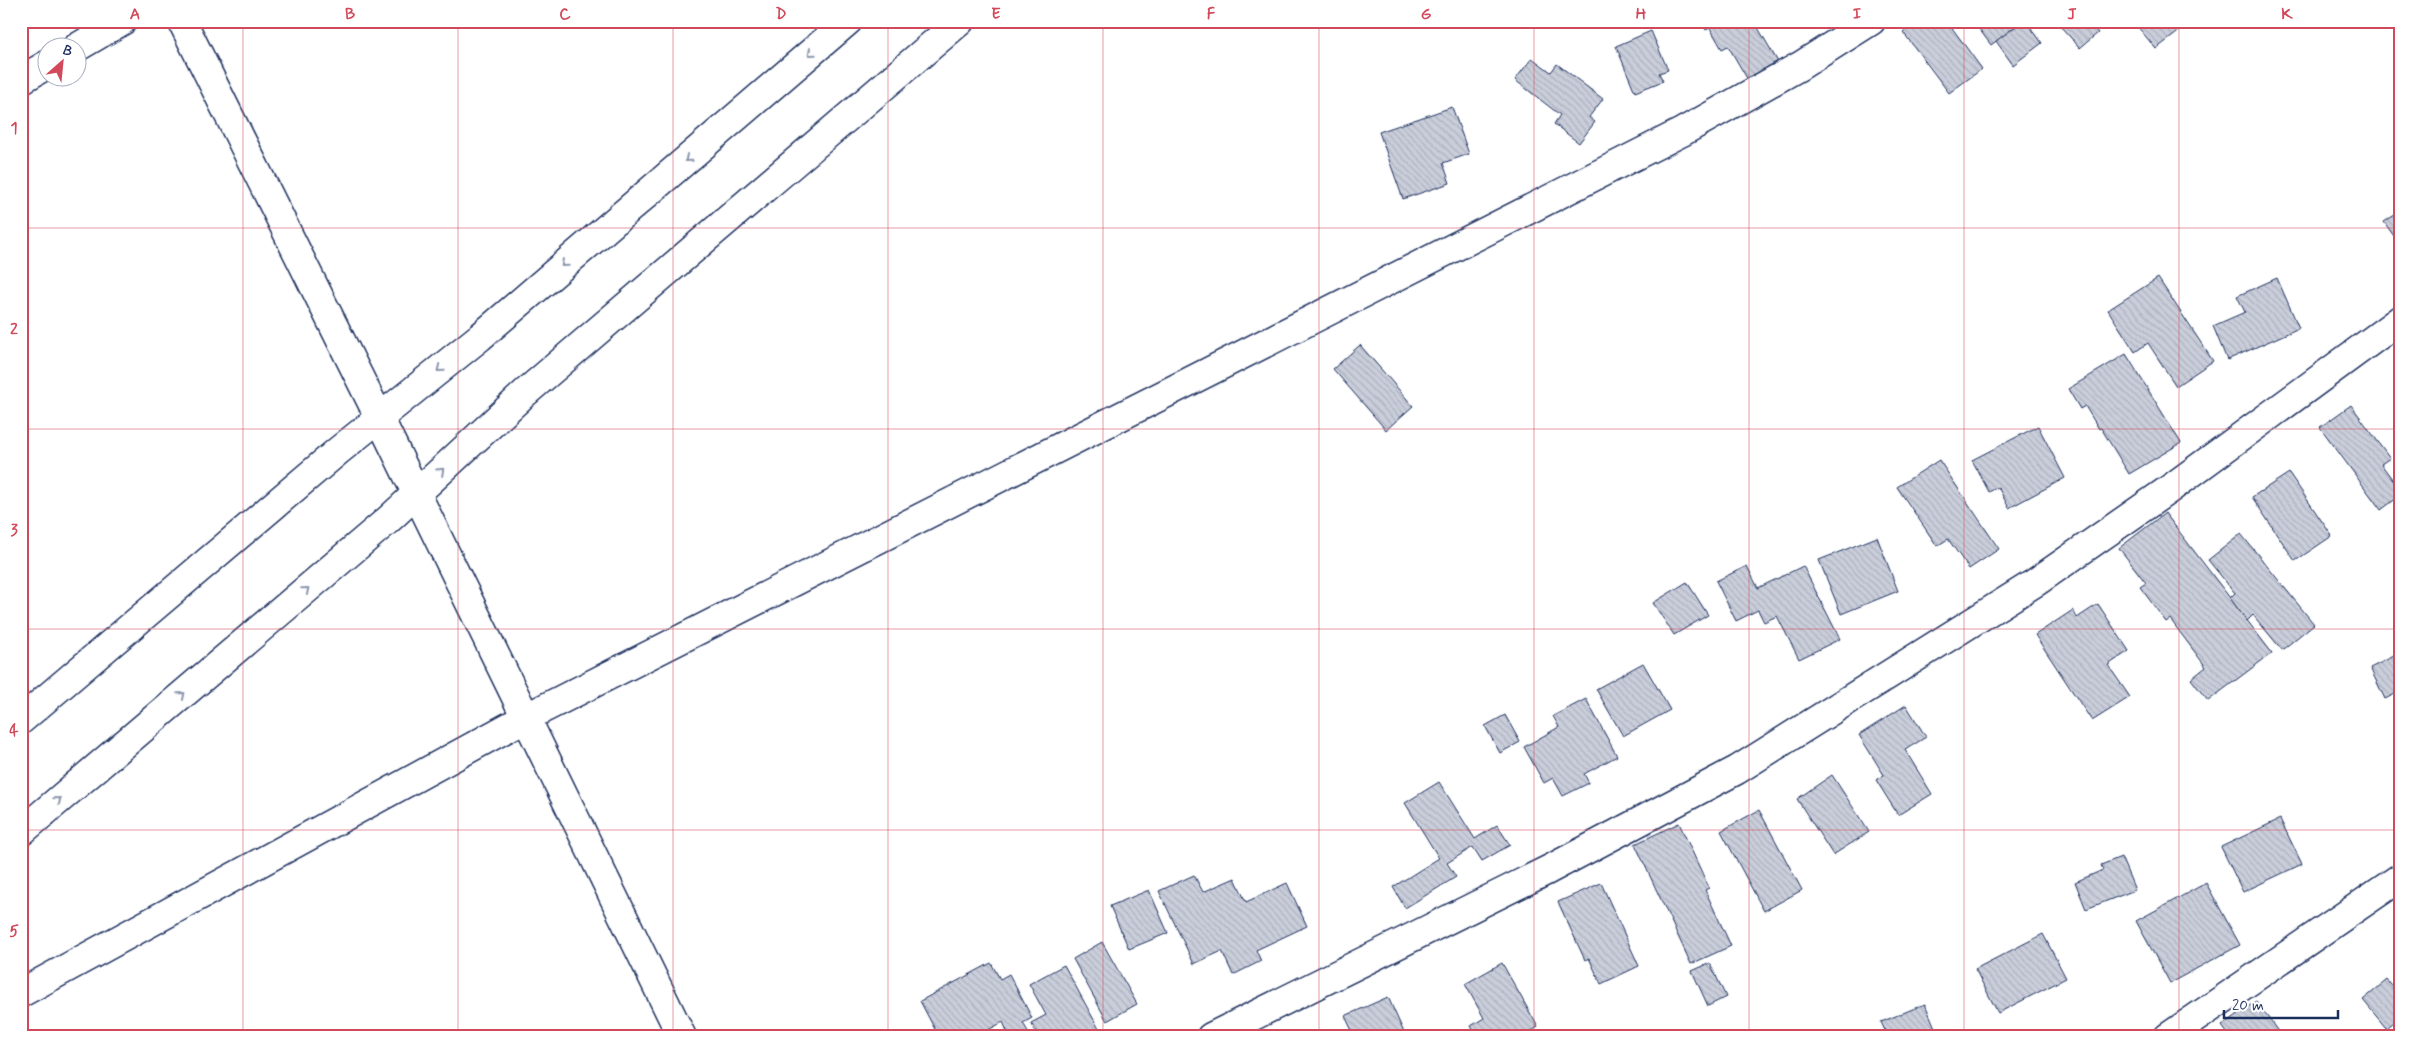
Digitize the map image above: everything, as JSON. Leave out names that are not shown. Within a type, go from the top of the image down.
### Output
[{"type":"street","points":[[88,41],[122,21]]},
{"type":"street","points":[[182,21],[417,494],[682,1037]]},
{"type":"street","points":[[21,720],[379,418],[480,337],[848,21]]},
{"type":"street","points":[[21,832],[417,494],[533,387],[960,21]]},
{"type":"street","points":[[21,993],[525,718],[1682,132],[1800,66],[1870,21]]},
{"type":"street","points":[[21,80],[38,70]]},
{"type":"street","points":[[1211,1037],[1548,870],[1738,770],[2036,582],[2179,482],[2401,319]]},
{"type":"street","points":[[2168,1037],[2401,877]]},
{"type":"building","points":[[1701,21],[1754,21],[1778,62],[1748,80],[1728,46],[1722,49],[1710,28],[1706,30]]},
{"type":"building","points":[[1917,21],[1947,21],[1982,69],[1949,93],[1903,32]]},
{"type":"building","points":[[1973,21],[2023,21],[1991,45]]},
{"type":"building","points":[[2023,21],[2026,21],[2042,43],[2013,65],[1996,41]]},
{"type":"building","points":[[2067,21],[2088,21],[2098,33],[2080,48],[2061,27]]},
{"type":"building","points":[[2133,21],[2175,21],[2181,30],[2156,49]]},
{"type":"building","points":[[1651,31],[1668,70],[1659,73],[1663,81],[1635,92],[1616,46]]},
{"type":"building","points":[[1532,58],[1551,72],[1557,64],[1603,99],[1589,117],[1595,122],[1579,143],[1554,124],[1560,115],[1515,80]]},
{"type":"building","points":[[1452,107],[1469,154],[1443,163],[1450,183],[1403,199],[1379,132]]},
{"type":"building","points":[[2401,211],[2401,246],[2384,222]]},
{"type":"building","points":[[2158,278],[2213,361],[2176,386],[2148,343],[2135,352],[2108,310]]},
{"type":"building","points":[[2277,278],[2299,328],[2227,360],[2213,326],[2245,312],[2237,296]]},
{"type":"building","points":[[1360,345],[1413,406],[1386,430],[1333,369]]},
{"type":"building","points":[[2126,354],[2181,443],[2129,474],[2101,428],[2099,429],[2085,406],[2080,409],[2068,389]]},
{"type":"building","points":[[2351,405],[2390,458],[2381,464],[2401,491],[2401,495],[2381,510],[2320,427]]},
{"type":"building","points":[[2038,426],[2065,478],[2009,508],[1998,487],[1989,492],[1972,460]]},
{"type":"building","points":[[1939,460],[1999,549],[1969,569],[1948,539],[1937,546],[1897,487]]},
{"type":"building","points":[[2289,473],[2332,536],[2295,561],[2252,497]]},
{"type":"building","points":[[2165,513],[2272,653],[2208,701],[2191,679],[2206,667],[2170,619],[2166,622],[2140,587],[2146,583],[2119,548]]},
{"type":"building","points":[[2241,534],[2314,624],[2282,650],[2253,615],[2247,621],[2230,598],[2235,593],[2208,560]]},
{"type":"building","points":[[1877,537],[1898,591],[1841,614],[1819,560]]},
{"type":"building","points":[[1747,566],[1758,588],[1803,566],[1840,639],[1799,659],[1777,616],[1764,622],[1758,610],[1736,621],[1716,581]]},
{"type":"building","points":[[1687,582],[1708,615],[1674,635],[1653,603]]},
{"type":"building","points":[[2098,604],[2129,651],[2108,665],[2130,697],[2092,721],[2035,635],[2073,610],[2077,618]]},
{"type":"building","points":[[2398,654],[2401,660],[2401,691],[2385,699],[2370,668]]},
{"type":"building","points":[[1643,663],[1670,710],[1623,736],[1596,689]]},
{"type":"building","points":[[1586,699],[1617,756],[1584,774],[1589,783],[1563,796],[1553,778],[1544,783],[1524,747],[1559,727],[1553,716]]},
{"type":"building","points":[[1906,705],[1926,737],[1905,750],[1932,794],[1898,815],[1876,780],[1884,775],[1859,735]]},
{"type":"building","points":[[1505,715],[1520,742],[1500,753],[1485,726]]},
{"type":"building","points":[[1832,775],[1869,832],[1833,855],[1797,799]]},
{"type":"building","points":[[1439,782],[1475,839],[1497,825],[1510,845],[1482,861],[1473,847],[1447,863],[1456,877],[1405,908],[1393,887],[1439,858],[1405,803]]},
{"type":"building","points":[[1759,810],[1802,890],[1764,911],[1721,831]]},
{"type":"building","points":[[2280,819],[2302,864],[2243,892],[2221,847]]},
{"type":"building","points":[[1679,823],[1709,888],[1705,890],[1731,946],[1691,964],[1635,844]]},
{"type":"building","points":[[2121,857],[2135,890],[2086,909],[2075,882],[2103,870],[2101,865]]},
{"type":"building","points":[[1194,875],[1203,892],[1235,878],[1246,902],[1287,883],[1307,926],[1256,950],[1261,961],[1233,975],[1222,951],[1194,964],[1159,891]]},
{"type":"building","points":[[1601,883],[1639,966],[1601,984],[1589,958],[1585,960],[1558,902]]},
{"type":"building","points":[[2206,883],[2240,945],[2170,983],[2136,921]]},
{"type":"building","points":[[1149,890],[1168,933],[1129,949],[1110,906]]},
{"type":"building","points":[[2043,934],[2066,978],[1998,1013],[1975,969]]},
{"type":"building","points":[[1102,942],[1137,1004],[1107,1021],[1073,959]]},
{"type":"building","points":[[991,963],[1000,979],[1009,974],[1032,1018],[1023,1023],[1031,1037],[996,1037],[1007,1031],[1003,1022],[975,1037],[939,1037],[920,1001]]},
{"type":"building","points":[[1502,963],[1538,1027],[1522,1037],[1477,1037],[1471,1026],[1484,1018],[1465,984]]},
{"type":"building","points":[[1710,963],[1726,997],[1708,1006],[1692,971]]},
{"type":"building","points":[[1064,965],[1099,1029],[1085,1037],[1039,1037],[1031,1023],[1046,1015],[1029,984]]},
{"type":"building","points":[[2387,980],[2401,997],[2401,1015],[2386,1028],[2363,1000]]},
{"type":"building","points":[[1388,997],[1406,1037],[1355,1037],[1345,1016]]},
{"type":"building","points":[[2256,1001],[2282,1037],[2230,1037],[2222,1026]]},
{"type":"building","points":[[1925,1004],[1939,1037],[1888,1037],[1881,1022]]}]
